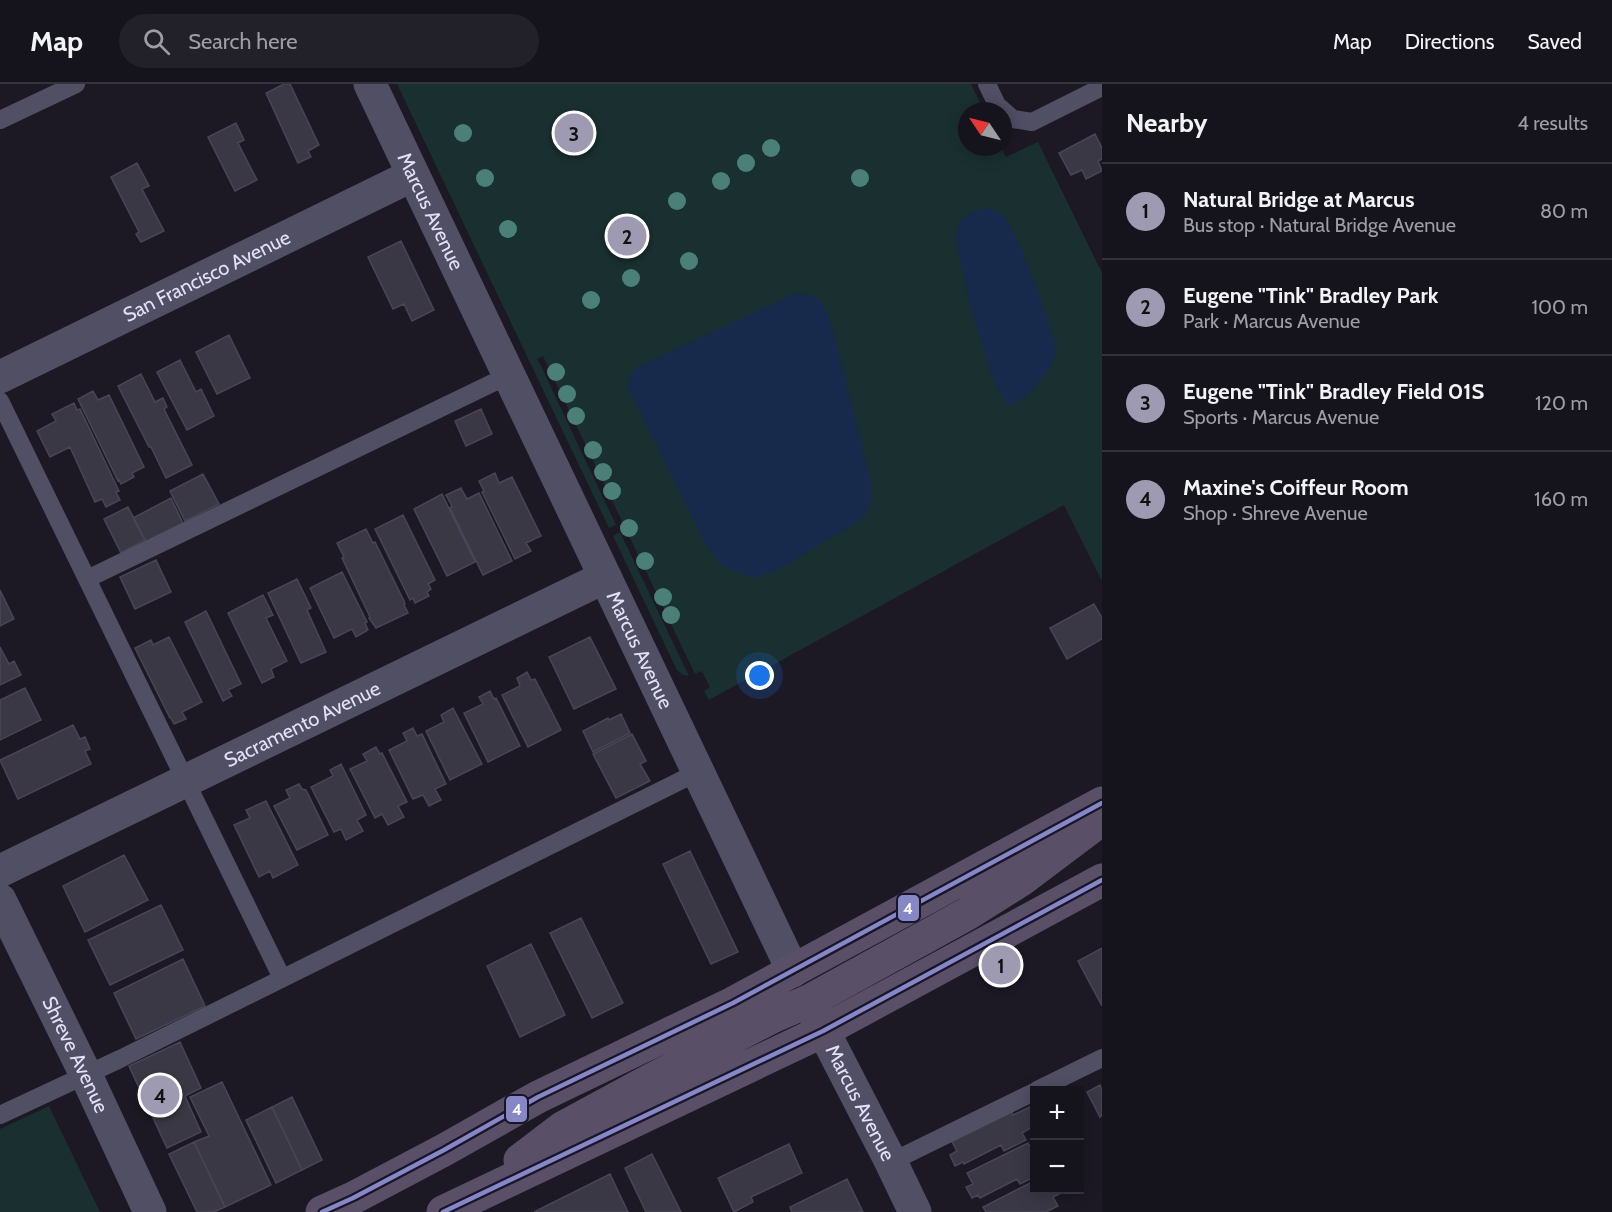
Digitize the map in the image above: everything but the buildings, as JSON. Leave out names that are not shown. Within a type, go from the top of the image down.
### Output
[{"type":"main road","points":[[322,1212],[444,1150],[538,1097],[733,1003],[1102,803]]},
{"type":"main road","points":[[480,1194],[509,1168],[562,1128],[774,1016],[809,1001],[967,914],[1021,880],[1102,819]]},
{"type":"main road","points":[[443,1212],[823,1031],[1102,880]]},
{"type":"main road","points":[[367,1212],[405,1192],[444,1150]]},
{"type":"street","name":"Marcus Avenue","points":[[370,84],[793,971],[915,1212]]},
{"type":"street","name":"San Francisco Avenue","points":[[0,377],[413,175]]},
{"type":"street","name":"Sacramento Avenue","points":[[0,872],[605,576]]},
{"type":"street","name":"Shreve Avenue","points":[[0,900],[150,1212]]},
{"type":"lane","points":[[0,120],[76,84]]},
{"type":"lane","points":[[987,84],[997,105],[1013,119],[1032,122],[1102,87]]},
{"type":"lane","points":[[87,579],[509,375]]},
{"type":"lane","points":[[0,401],[282,978]]},
{"type":"lane","points":[[0,1115],[86,1075],[698,772]]},
{"type":"lane","points":[[1046,1086],[1102,1058]]},
{"type":"lane","points":[[891,1162],[1030,1094]]},
{"type":"green space","points":[[397,84],[971,84],[980,102],[958,102],[958,156],[1012,156],[1038,142],[1102,273],[1102,581],[1064,505],[709,700],[704,691],[710,687],[702,671],[695,674],[543,356],[537,359],[616,525],[609,528]]},
{"type":"green space","points":[[620,532],[689,676],[677,670],[613,536]]},
{"type":"green space","points":[[49,1106],[100,1212],[0,1212],[0,1129]]},
{"type":"water","points":[[989,208],[1005,217],[1010,225],[1042,305],[1056,351],[1052,364],[1042,379],[1017,403],[1009,406],[996,385],[988,363],[968,297],[957,239],[957,230],[961,220],[974,212]]},
{"type":"water","points":[[794,294],[817,298],[830,318],[871,482],[871,503],[863,518],[782,568],[755,578],[734,571],[719,562],[705,543],[628,387],[630,377],[636,368]]},
{"type":"transit line","name":"4","points":[[322,1212],[444,1150],[538,1097],[733,1003],[1102,803]]},
{"type":"transit line","name":"4","points":[[443,1212],[823,1031],[1102,880]]},
{"type":"place","name":"Eugene \"Tink\" Bradley Field 01S","points":[[574,133]]},
{"type":"place","name":"Eugene \"Tink\" Bradley Park","points":[[627,236]]},
{"type":"place","name":"Natural Bridge at Marcus","points":[[1001,965]]},
{"type":"place","name":"Maxine's Coiffeur Room","points":[[160,1095]]}]
